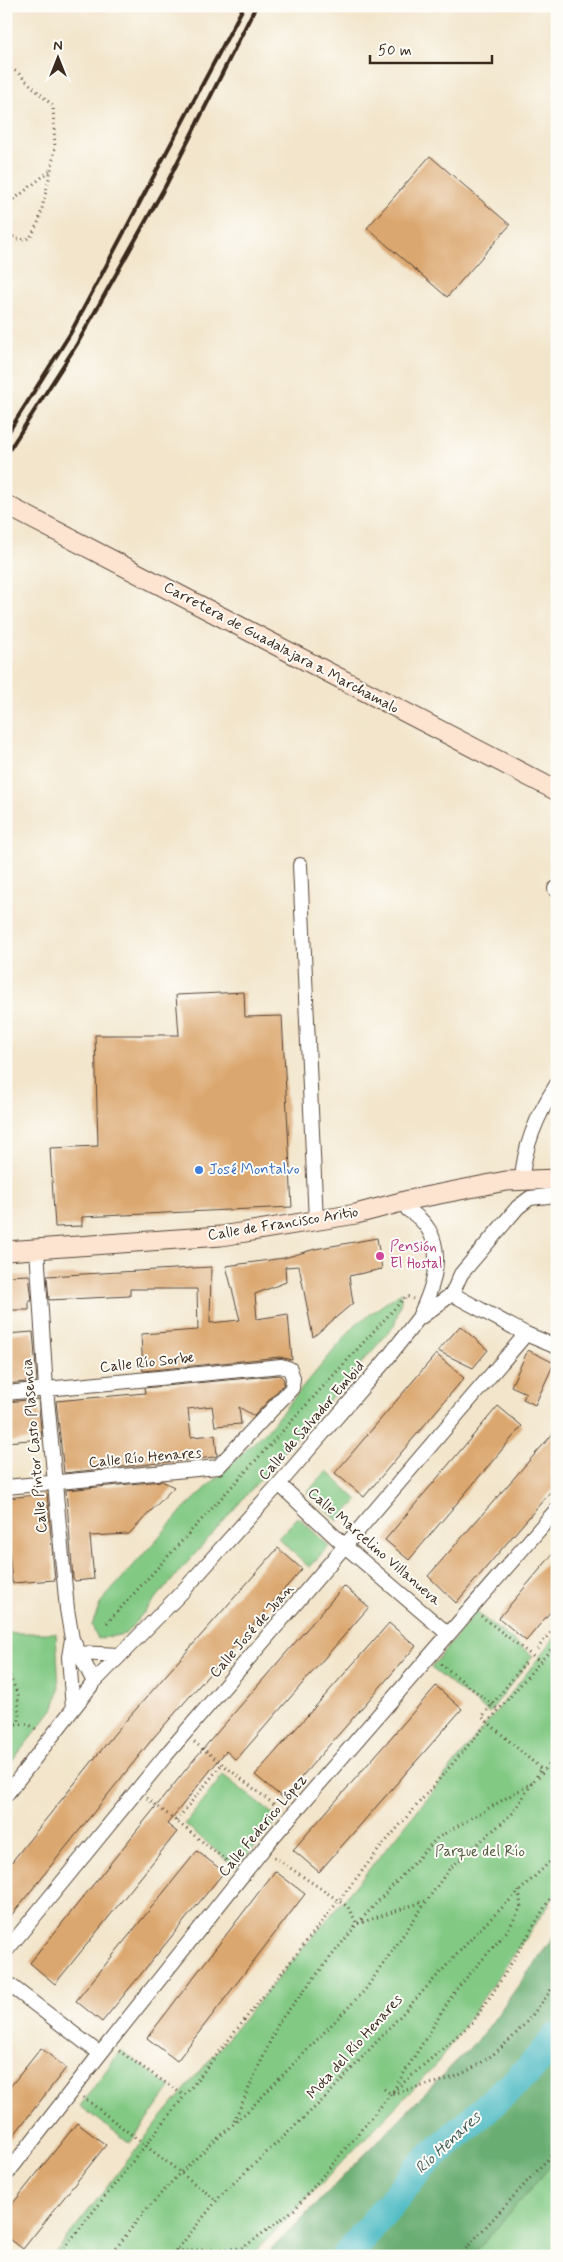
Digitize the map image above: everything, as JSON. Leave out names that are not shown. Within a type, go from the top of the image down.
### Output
[{"type":"main road","name":"Carretera de Guadalajara a Marchamalo","points":[[6,504],[557,791]]},
{"type":"main road","name":"Calle de Francisco Aritio","points":[[6,1251],[221,1236],[356,1214],[409,1200],[522,1179],[557,1179]]},
{"type":"main road","points":[[356,1214],[408,1210],[521,1190],[557,1190]]},
{"type":"street","points":[[300,865],[316,1221]]},
{"type":"street","points":[[522,1179],[526,1151],[545,1102],[557,1084]]},
{"type":"street","name":"Calle de Salvador Embid","points":[[6,1795],[94,1682],[183,1592],[279,1484],[417,1320],[452,1294],[461,1274],[518,1207],[530,1198],[557,1195]]},
{"type":"street","points":[[408,1210],[428,1225],[434,1238],[434,1274],[430,1294],[417,1320]]},
{"type":"street","name":"Calle Pintor Casto Plasencia","points":[[37,1250],[54,1482],[72,1639],[69,1657],[73,1709]]},
{"type":"street","points":[[452,1294],[526,1334],[557,1347]]},
{"type":"street","name":"Calle José de Juan","points":[[6,1951],[184,1734],[346,1547],[526,1334]]},
{"type":"street","name":"Calle Río Sorbe","points":[[6,1393],[281,1366],[290,1369]]},
{"type":"street","name":"Calle Río Henares","points":[[6,1487],[218,1467],[292,1388],[293,1378],[290,1369]]},
{"type":"street","name":"Calle Marcelino Villanueva","points":[[279,1484],[346,1547],[448,1634]]},
{"type":"street","name":"Calle Federico López","points":[[6,2175],[104,2049],[290,1817],[557,1509]]},
{"type":"street","name":"Calle Pintor Casto Plasencia","points":[[72,1639],[94,1682]]},
{"type":"street","points":[[78,1653],[120,1655]]},
{"type":"street","points":[[6,1982],[104,2049]]},
{"type":"path","points":[[6,66],[17,72],[52,106],[55,148],[39,220],[30,238],[20,240],[6,233]]},
{"type":"path","points":[[6,206],[51,170]]},
{"type":"path","points":[[470,1608],[540,1662]]},
{"type":"path","points":[[537,1649],[557,1625]]},
{"type":"path","points":[[58,2256],[381,1848],[557,1642]]},
{"type":"path","points":[[430,1656],[499,1710]]},
{"type":"path","points":[[110,2256],[144,2212],[181,2173],[310,2049],[365,1990],[449,1869],[513,1813],[541,1769],[482,1717],[526,1662]]},
{"type":"path","points":[[6,1667],[18,1695],[19,1724]]},
{"type":"path","points":[[6,1724],[28,1724],[50,1739]]},
{"type":"path","points":[[184,1734],[290,1817]]},
{"type":"path","points":[[232,2124],[279,2022],[357,1924],[437,1838],[534,1782],[557,1756]]},
{"type":"path","points":[[176,1821],[222,1764]]},
{"type":"path","points":[[137,1790],[243,1874]]},
{"type":"path","points":[[263,1850],[348,1907],[357,1924]]},
{"type":"path","points":[[391,2094],[473,2022],[498,1985],[556,1887],[557,1856]]},
{"type":"path","name":"Mota del Río Henares","points":[[172,2256],[217,2201],[325,2098],[482,1927],[557,1856]]},
{"type":"path","points":[[237,2256],[243,2248],[295,2209],[391,2094],[455,1991],[508,1930],[521,1907],[519,1891]]},
{"type":"path","points":[[357,1924],[426,1900]]},
{"type":"path","points":[[391,2094],[454,2077],[485,2062],[508,2042],[557,1981]]},
{"type":"path","points":[[104,2049],[185,2096]]},
{"type":"path","points":[[73,2089],[217,2201]]},
{"type":"path","points":[[384,2089],[391,2094]]},
{"type":"path","points":[[459,2256],[557,2148]]},
{"type":"path","points":[[179,2256],[177,2251],[243,2248]]},
{"type":"path","points":[[6,2250],[14,2256]]},
{"type":"green space","points":[[401,1292],[401,1301],[394,1326],[125,1634],[98,1639],[92,1625],[101,1602],[181,1512],[266,1431],[356,1324]]},
{"type":"green space","points":[[327,1471],[358,1500],[338,1521],[307,1492]]},
{"type":"green space","points":[[298,1517],[329,1546],[309,1567],[278,1538]]},
{"type":"green space","points":[[476,1612],[533,1656],[489,1713],[431,1668]]},
{"type":"green space","points":[[6,1633],[56,1633],[59,1690],[54,1708],[6,1769]]},
{"type":"green space","name":"Parque del Río","points":[[557,1635],[557,1893],[437,2064],[251,2256],[53,2256],[156,2124],[396,1837]]},
{"type":"green space","points":[[223,1775],[279,1819],[236,1868],[185,1824]]},
{"type":"green space","points":[[557,1932],[557,2159],[472,2256],[265,2256],[484,2033]]},
{"type":"green space","points":[[121,2050],[171,2087],[130,2143],[80,2106]]},
{"type":"green space","points":[[557,2159],[557,2256],[472,2256],[548,2168]]},
{"type":"building","points":[[430,156],[510,225],[447,297],[367,228]]},
{"type":"building","points":[[244,992],[245,1017],[282,1016],[292,1207],[82,1217],[82,1226],[55,1227],[50,1148],[98,1146],[95,1035],[179,1035],[176,995]]},
{"type":"building","points":[[377,1238],[382,1269],[349,1276],[353,1303],[313,1337],[299,1266],[285,1267],[286,1282],[255,1294],[257,1319],[288,1314],[292,1360],[280,1357],[143,1371],[141,1334],[198,1330],[197,1289],[130,1289],[130,1296],[49,1300],[47,1276],[211,1267],[210,1323],[240,1320],[226,1266],[284,1258],[315,1249]]},
{"type":"building","points":[[29,1275],[32,1301],[29,1301],[29,1310],[6,1310],[6,1276]]},
{"type":"building","points":[[460,1326],[488,1350],[473,1368],[438,1351]]},
{"type":"building","points":[[33,1332],[37,1381],[6,1384],[6,1334]]},
{"type":"building","points":[[528,1350],[554,1363],[535,1405],[523,1399],[526,1393],[511,1386]]},
{"type":"building","points":[[436,1354],[464,1378],[364,1497],[335,1473]]},
{"type":"building","points":[[280,1375],[284,1380],[284,1384],[254,1416],[239,1407],[241,1424],[215,1426],[212,1406],[188,1409],[191,1437],[215,1435],[217,1455],[215,1457],[64,1473],[56,1401],[145,1393],[144,1388]]},
{"type":"building","points":[[38,1399],[42,1439],[6,1442],[6,1402]]},
{"type":"building","points":[[498,1406],[522,1426],[409,1560],[385,1540]]},
{"type":"building","points":[[557,1429],[557,1484],[456,1603],[428,1576]]},
{"type":"building","points":[[162,1481],[174,1487],[129,1534],[90,1536],[94,1579],[75,1581],[73,1578],[66,1490]]},
{"type":"building","points":[[47,1494],[55,1580],[12,1583],[8,1537],[6,1537],[6,1498]]},
{"type":"building","points":[[278,1548],[302,1569],[154,1737],[6,1922],[6,1869],[115,1733]]},
{"type":"building","points":[[557,1549],[557,1604],[526,1641],[499,1618]]},
{"type":"building","points":[[344,1586],[369,1607],[236,1760],[226,1751],[167,1824],[177,1832],[55,1984],[30,1963],[196,1757]]},
{"type":"building","points":[[389,1623],[416,1646],[283,1798],[255,1775]]},
{"type":"building","points":[[436,1686],[462,1709],[319,1872],[293,1850]]},
{"type":"building","points":[[197,1851],[224,1872],[102,2022],[76,2001]]},
{"type":"building","points":[[275,1871],[305,1894],[177,2061],[147,2038]]},
{"type":"building","points":[[41,2048],[66,2068],[6,2145],[6,2092]]},
{"type":"building","points":[[77,2123],[106,2145],[23,2249],[6,2236],[6,2212]]},
{"type":"waterway","name":"Río Henares","points":[[347,2256],[422,2165],[530,2069],[557,2037]]},
{"type":"railway","points":[[6,436],[70,334],[244,6]]},
{"type":"railway","points":[[6,455],[77,344],[166,185],[256,6]]},
{"type":"place","name":"José Montalvo","points":[[199,1170]]},
{"type":"place","name":"Pensión El Hostal","points":[[380,1256]]}]
